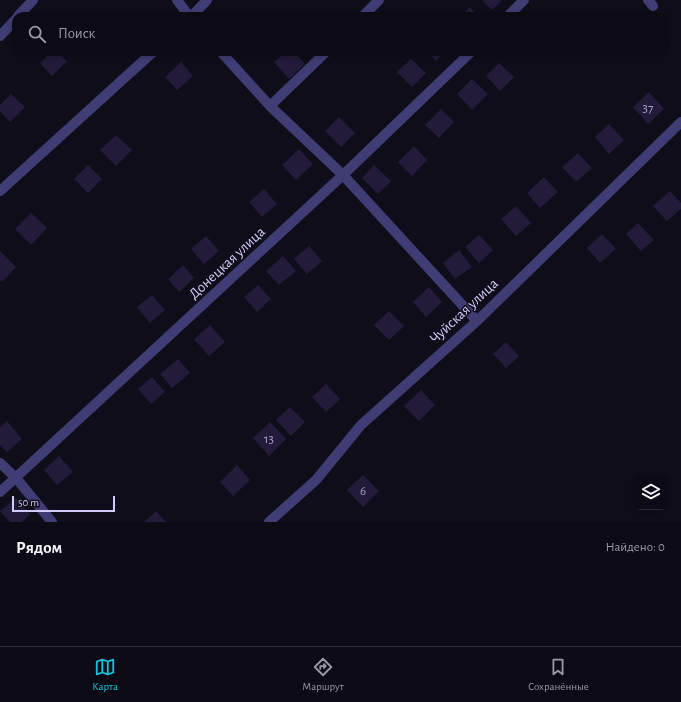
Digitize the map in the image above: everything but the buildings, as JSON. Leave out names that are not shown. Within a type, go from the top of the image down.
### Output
[{"type":"street","points":[[22,12],[33,0]]},
{"type":"street","points":[[177,0],[186,12]]},
{"type":"street","points":[[196,12],[207,0]]},
{"type":"street","points":[[367,12],[379,0]]},
{"type":"street","points":[[512,12],[524,0]]},
{"type":"street","points":[[0,36],[12,23]]},
{"type":"street","points":[[0,191],[149,56]]},
{"type":"street","points":[[225,56],[270,106],[343,175],[477,321]]},
{"type":"street","points":[[270,106],[322,56]]},
{"type":"street","name":"Донецкая улица","points":[[0,492],[343,175],[467,56]]},
{"type":"street","name":"Чуйская улица","points":[[269,522],[316,480],[361,425],[477,321],[681,122]]},
{"type":"street","points":[[0,463],[16,478],[52,522]]}]
